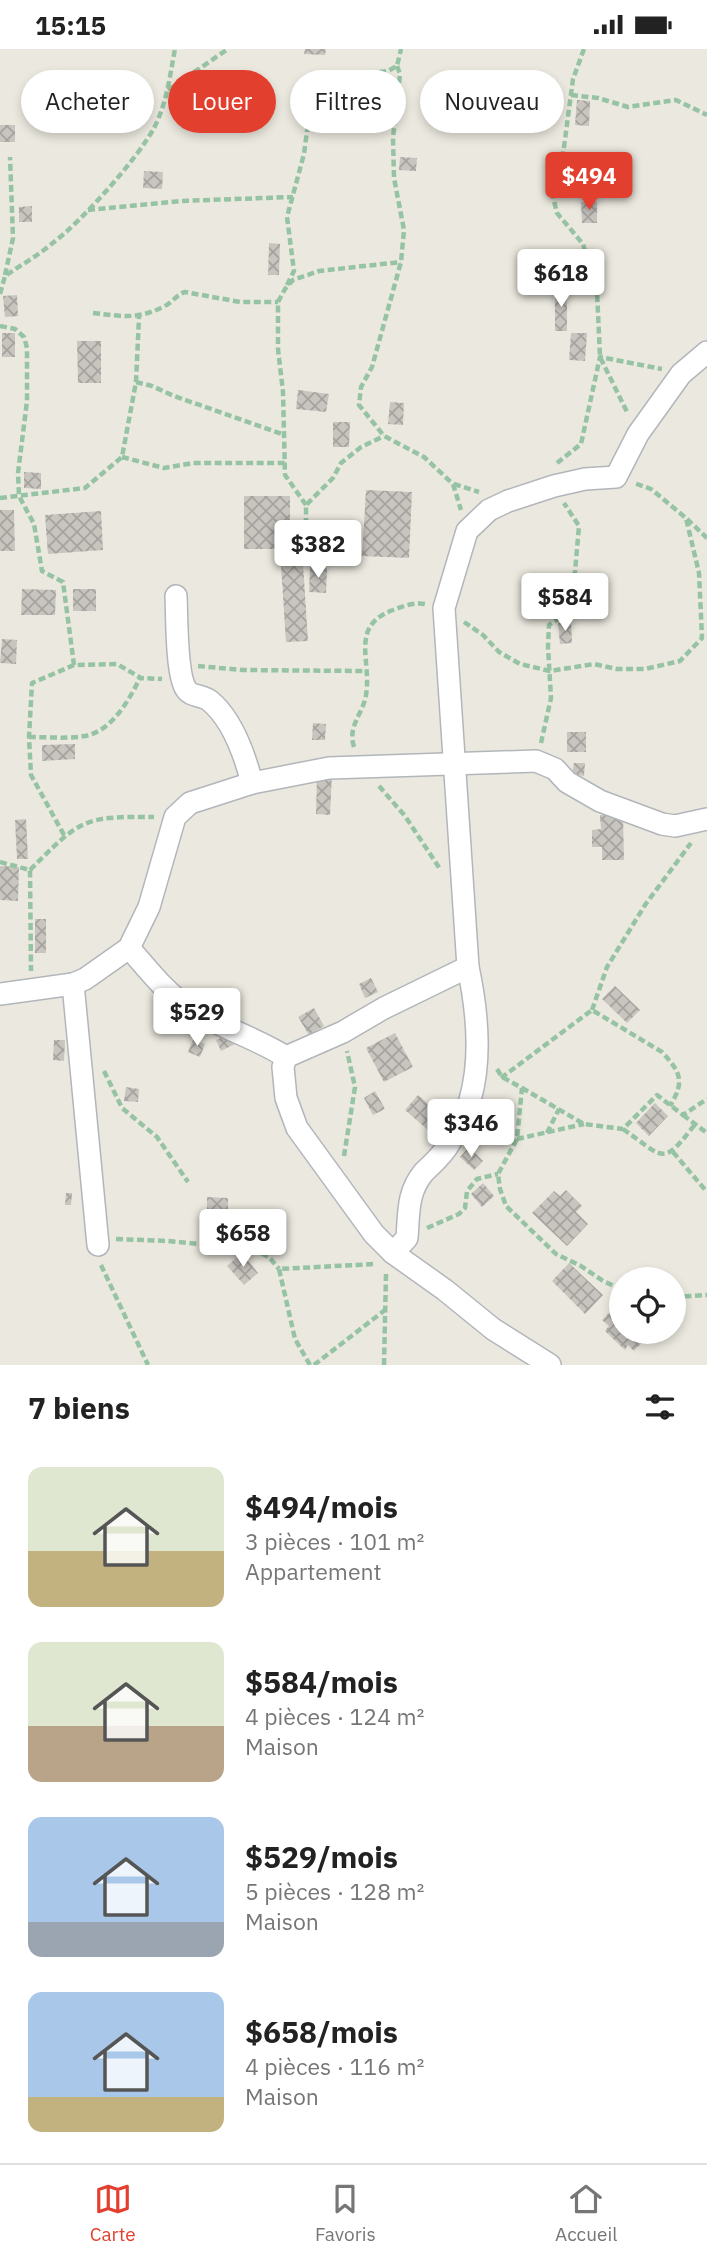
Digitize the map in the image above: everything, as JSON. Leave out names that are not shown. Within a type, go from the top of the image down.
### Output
[{"type":"street","points":[[393,1254],[407,1238],[412,1189],[448,1147],[470,1101],[475,1070],[476,1035],[473,991],[468,967],[444,608],[467,531],[489,510],[552,477],[616,477],[622,470],[638,434],[681,374],[707,352]]},
{"type":"street","points":[[176,596],[180,664],[185,688],[188,692],[213,703],[232,730],[246,760],[251,783]]},
{"type":"street","points":[[0,994],[73,984],[85,979],[129,948],[149,907],[175,817],[190,803],[251,783],[329,768],[536,761],[555,769],[567,782],[600,801],[662,824],[675,826],[707,819]]},
{"type":"street","points":[[129,948],[172,995],[190,1009],[286,1056]]},
{"type":"street","points":[[286,1056],[343,1032],[384,1008],[468,967]]},
{"type":"street","points":[[73,984],[98,1245]]},
{"type":"street","points":[[286,1056],[283,1067],[286,1098],[298,1128],[374,1234],[393,1254],[445,1290],[493,1329],[550,1365]]},
{"type":"path","points":[[172,70],[175,49]]},
{"type":"path","points":[[198,70],[228,49]]},
{"type":"path","points":[[401,49],[397,66],[400,74],[393,138],[394,178],[404,230],[401,262],[372,367],[361,387],[359,405],[384,436],[424,457],[453,484],[467,531]]},
{"type":"path","points":[[536,761],[551,698],[547,634],[549,625],[572,606],[579,526],[552,477],[581,444],[600,357],[597,291],[583,244],[557,213],[552,193],[562,162],[573,79],[584,49]]},
{"type":"path","points":[[306,546],[306,505],[285,475],[282,434],[283,392],[278,349],[278,302],[294,271],[287,217],[307,131],[333,81],[343,76],[388,71],[397,66]]},
{"type":"path","points":[[5,276],[56,242],[88,210],[154,128],[168,91]]},
{"type":"path","points":[[571,95],[598,98],[628,107],[676,100],[707,115]]},
{"type":"path","points":[[0,294],[13,238],[10,157]]},
{"type":"path","points":[[88,210],[181,201],[293,197]]},
{"type":"path","points":[[285,289],[293,281],[319,271],[401,262]]},
{"type":"path","points":[[93,313],[139,317],[165,306],[185,292],[240,302],[278,302]]},
{"type":"path","points":[[0,498],[85,488],[122,457],[136,382],[139,317]]},
{"type":"path","points":[[0,326],[15,329],[24,337],[27,348],[27,401],[18,473],[19,496],[34,524],[42,571],[63,582],[74,665]]},
{"type":"path","points":[[600,357],[681,374]]},
{"type":"path","points":[[600,357],[638,434]]},
{"type":"path","points":[[136,382],[282,434]]},
{"type":"path","points":[[306,505],[334,478],[341,463],[361,447],[384,436]]},
{"type":"path","points":[[122,457],[163,468],[193,463],[286,463]]},
{"type":"path","points":[[616,477],[651,489],[707,538]]},
{"type":"path","points":[[443,873],[405,816],[360,766],[352,740],[353,725],[366,694],[365,640],[369,627],[379,616],[419,603],[444,608],[483,635],[499,652],[520,664],[550,671],[594,664],[645,669],[680,661],[704,638],[699,573],[686,518]]},
{"type":"path","points":[[64,835],[31,775],[29,737],[32,683],[74,665],[117,664],[141,678],[170,680],[185,688]]},
{"type":"path","points":[[180,664],[242,670],[365,671]]},
{"type":"path","points":[[29,737],[85,736],[97,732],[127,703],[141,678]]},
{"type":"path","points":[[31,990],[30,870],[64,835],[85,822],[107,816],[175,817]]},
{"type":"path","points":[[470,1101],[592,1010],[607,967],[645,905],[692,842]]},
{"type":"path","points":[[0,862],[30,870]]},
{"type":"path","points":[[592,1010],[662,1052],[671,1062],[680,1082],[679,1091],[670,1106]]},
{"type":"path","points":[[340,1185],[355,1087],[343,1032]]},
{"type":"path","points":[[78,1037],[104,1072],[122,1108],[157,1137],[188,1182]]},
{"type":"path","points":[[496,1067],[502,1077],[584,1124]]},
{"type":"path","points":[[522,1088],[517,1139],[498,1174],[506,1206],[556,1254],[609,1284]]},
{"type":"path","points":[[623,1129],[657,1095],[707,1133]]},
{"type":"path","points":[[683,1115],[707,1099]]},
{"type":"path","points":[[547,1133],[559,1109]]},
{"type":"path","points":[[517,1139],[584,1124],[623,1129],[657,1153],[666,1154],[673,1152],[696,1123]]},
{"type":"path","points":[[673,1152],[707,1192]]},
{"type":"path","points":[[407,1238],[459,1214],[465,1208],[467,1191],[471,1184],[484,1176],[498,1174]]},
{"type":"path","points":[[148,1365],[99,1260],[98,1245],[117,1239],[168,1241],[253,1249],[269,1257],[279,1269],[295,1339],[312,1365],[385,1310]]},
{"type":"path","points":[[279,1269],[309,1269],[363,1263],[386,1265],[384,1365]]},
{"type":"path","points":[[686,1296],[707,1295]]},
{"type":"building","points":[[305,49],[326,49],[325,55],[304,54]]},
{"type":"building","points":[[577,100],[590,101],[589,126],[575,125]]},
{"type":"building","points":[[0,125],[15,125],[15,142],[0,142]]},
{"type":"building","points":[[400,157],[417,158],[416,171],[399,170]]},
{"type":"building","points":[[144,171],[163,172],[162,189],[143,188]]},
{"type":"building","points":[[581,202],[597,202],[597,223],[582,223]]},
{"type":"building","points":[[32,206],[32,222],[19,222],[19,207]]},
{"type":"building","points":[[269,243],[280,244],[279,275],[268,275]]},
{"type":"building","points":[[555,286],[567,286],[567,331],[555,331]]},
{"type":"building","points":[[17,295],[18,316],[5,317],[3,296]]},
{"type":"building","points":[[2,333],[15,333],[15,357],[2,357]]},
{"type":"building","points":[[571,333],[587,333],[585,361],[569,360]]},
{"type":"building","points":[[77,341],[101,341],[101,383],[78,383]]},
{"type":"building","points":[[298,390],[329,394],[326,412],[296,409]]},
{"type":"building","points":[[390,402],[404,403],[403,425],[388,424]]},
{"type":"building","points":[[333,422],[350,422],[349,447],[333,447]]},
{"type":"building","points":[[24,472],[41,473],[41,489],[24,488]]},
{"type":"building","points":[[366,490],[412,492],[409,558],[362,556]]},
{"type":"building","points":[[244,496],[290,496],[290,549],[244,549]]},
{"type":"building","points":[[0,510],[14,510],[15,551],[0,551]]},
{"type":"building","points":[[101,511],[103,550],[48,554],[45,515]]},
{"type":"building","points":[[303,564],[308,641],[286,642],[281,565]]},
{"type":"building","points":[[310,567],[327,568],[326,593],[309,592]]},
{"type":"building","points":[[22,589],[56,590],[55,615],[21,615]]},
{"type":"building","points":[[73,589],[96,589],[96,611],[73,611]]},
{"type":"building","points":[[571,622],[572,643],[560,644],[558,623]]},
{"type":"building","points":[[2,639],[17,640],[16,664],[0,663]]},
{"type":"building","points":[[313,723],[326,724],[325,740],[312,740]]},
{"type":"building","points":[[567,732],[586,732],[586,752],[567,752]]},
{"type":"building","points":[[75,744],[75,759],[42,761],[42,745]]},
{"type":"building","points":[[574,763],[585,763],[584,776],[572,774]]},
{"type":"building","points":[[317,773],[332,773],[330,815],[316,814]]},
{"type":"building","points":[[623,814],[624,860],[602,860],[602,847],[592,847],[592,830],[601,829],[600,815]]},
{"type":"building","points":[[26,819],[28,859],[17,859],[15,820]]},
{"type":"building","points":[[0,866],[19,867],[18,901],[0,900]]},
{"type":"building","points":[[35,919],[46,919],[46,953],[35,953]]},
{"type":"building","points":[[371,978],[378,992],[365,998],[359,984]]},
{"type":"building","points":[[615,986],[640,1010],[627,1023],[602,999]]},
{"type":"building","points":[[314,1008],[324,1026],[309,1035],[298,1017]]},
{"type":"building","points":[[232,1033],[237,1043],[221,1051],[216,1040]]},
{"type":"building","points":[[395,1033],[413,1067],[384,1082],[366,1048]]},
{"type":"building","points":[[54,1040],[65,1040],[64,1061],[53,1060]]},
{"type":"building","points":[[193,1040],[205,1044],[200,1057],[188,1052]]},
{"type":"building","points":[[126,1087],[139,1089],[138,1102],[124,1101]]},
{"type":"building","points":[[375,1091],[385,1109],[373,1115],[364,1098]]},
{"type":"building","points":[[418,1095],[450,1123],[437,1138],[405,1110]]},
{"type":"building","points":[[655,1103],[668,1116],[649,1136],[636,1123]]},
{"type":"building","points":[[469,1147],[483,1161],[474,1170],[460,1157]]},
{"type":"building","points":[[483,1183],[494,1196],[482,1207],[471,1194]]},
{"type":"building","points":[[566,1190],[582,1206],[576,1212],[588,1224],[567,1246],[532,1213],[554,1191],[560,1196]]},
{"type":"building","points":[[66,1193],[72,1193],[71,1205],[65,1205]]},
{"type":"building","points":[[207,1197],[228,1198],[228,1239],[207,1238]]},
{"type":"building","points":[[242,1253],[258,1273],[244,1285],[227,1266]]},
{"type":"building","points":[[569,1263],[603,1295],[585,1314],[552,1281]]},
{"type":"building","points":[[609,1313],[609,1326],[602,1320]]},
{"type":"building","points":[[619,1344],[641,1344],[634,1351],[628,1345],[625,1350]]}]
